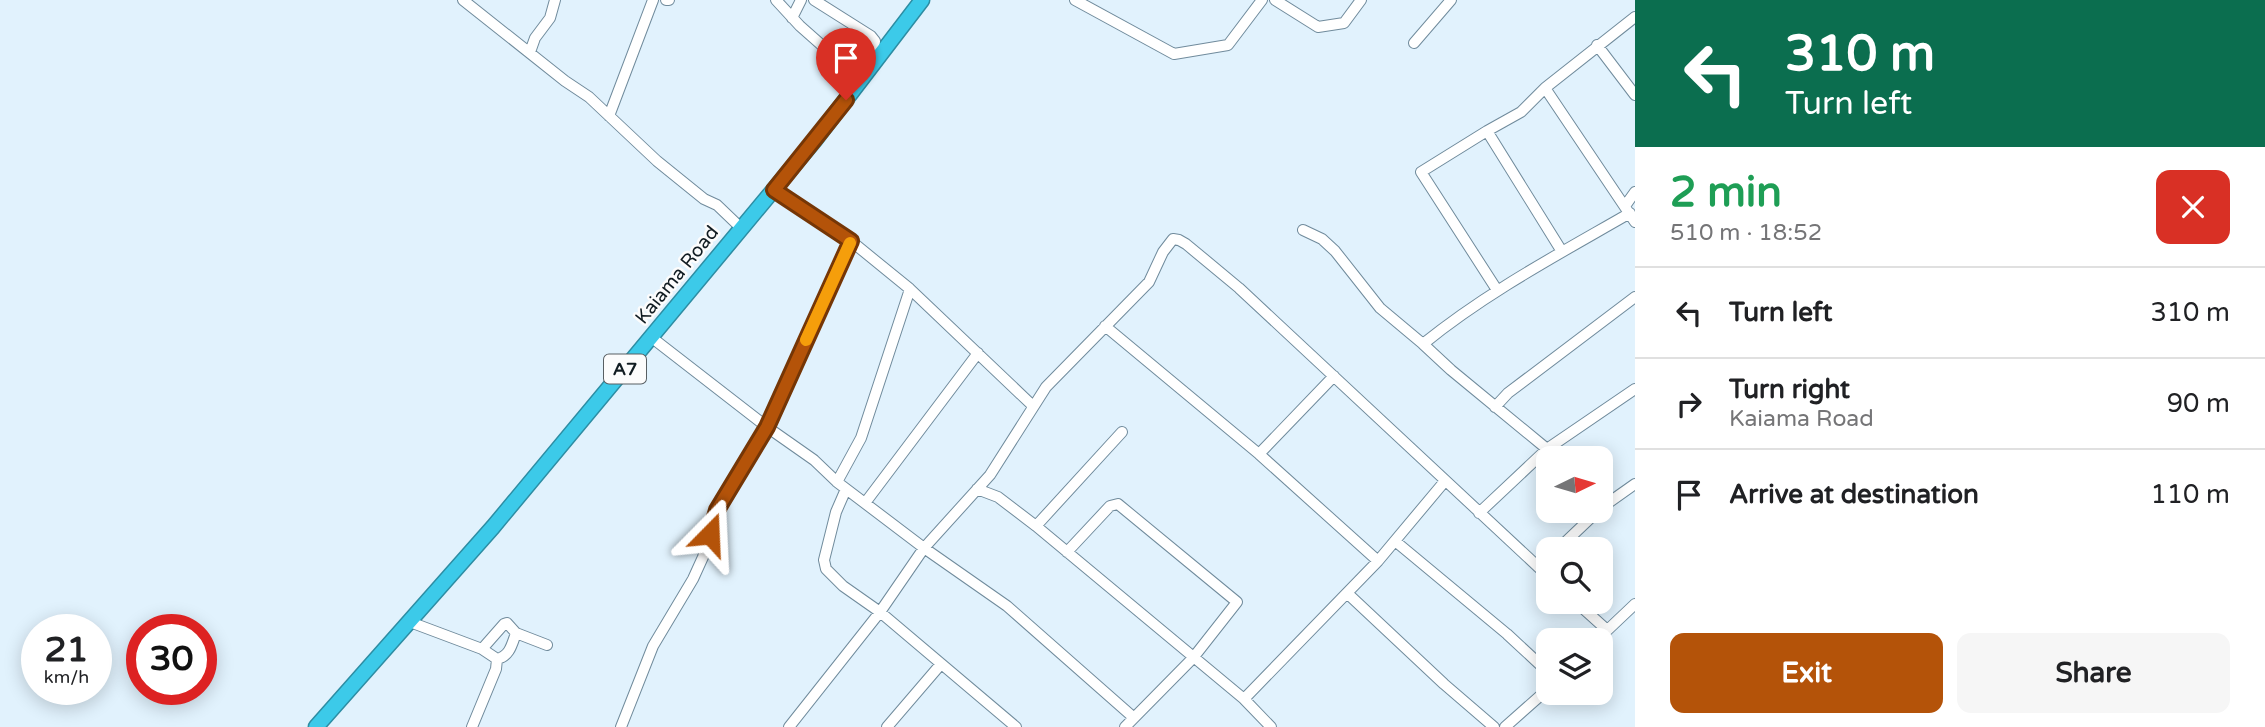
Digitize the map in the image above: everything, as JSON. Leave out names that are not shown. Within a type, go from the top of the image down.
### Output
[{"type":"highway","name":"Kaiama Road","points":[[316,727],[493,527],[774,190],[815,140],[858,77],[922,0]]},
{"type":"street","points":[[463,0],[589,97],[657,161],[704,199],[717,205],[741,228]]},
{"type":"street","points":[[530,52],[536,38],[550,19],[555,0]]},
{"type":"street","points":[[608,117],[653,0]]},
{"type":"street","points":[[776,0],[792,18],[858,77],[875,41],[814,0]]},
{"type":"street","points":[[792,18],[801,0]]},
{"type":"street","points":[[1075,0],[1174,54],[1228,45],[1262,0]]},
{"type":"street","points":[[1275,0],[1318,27],[1344,23],[1361,0]]},
{"type":"street","points":[[1414,43],[1451,0]]},
{"type":"street","points":[[1497,290],[1422,172],[1521,112],[1545,88],[1635,17]]},
{"type":"street","points":[[1597,45],[1635,95]]},
{"type":"street","points":[[1545,88],[1630,214]]},
{"type":"street","points":[[1487,131],[1561,250]]},
{"type":"street","points":[[774,190],[851,241],[910,289],[1033,406]]},
{"type":"street","points":[[1423,344],[1497,290],[1561,250],[1630,214],[1635,192]]},
{"type":"street","points":[[1303,230],[1322,239],[1335,251],[1380,308],[1543,446]]},
{"type":"street","points":[[789,727],[880,612],[924,548],[1003,456],[1046,387],[1149,282],[1173,239],[1179,240],[1239,288],[1536,565]]},
{"type":"street","points":[[621,727],[653,646],[703,557],[717,510],[767,427],[851,241]]},
{"type":"street","points":[[837,482],[861,438],[910,289]]},
{"type":"street","points":[[1495,407],[1508,393],[1635,297]]},
{"type":"street","points":[[1105,326],[1259,454],[1378,561]]},
{"type":"street","points":[[651,337],[814,460],[837,482],[924,548],[1007,606],[1133,717]]},
{"type":"street","points":[[865,503],[978,353]]},
{"type":"street","points":[[1259,454],[1334,376]]},
{"type":"street","points":[[1551,446],[1635,389]]},
{"type":"street","points":[[1036,526],[1122,432]]},
{"type":"street","points":[[1479,513],[1534,461],[1534,439]]},
{"type":"street","points":[[1244,699],[1378,561],[1445,481]]},
{"type":"street","points":[[1614,500],[1635,484]]},
{"type":"street","points":[[846,489],[834,520],[824,564],[826,569],[843,586],[880,612],[1016,727]]},
{"type":"street","points":[[977,489],[998,497],[1036,526],[1244,699],[1269,726]]},
{"type":"street","points":[[1067,552],[1110,506],[1118,503],[1237,603],[1193,658],[1125,727]]},
{"type":"street","points":[[1571,537],[1586,523]]},
{"type":"street","points":[[1395,541],[1536,661]]},
{"type":"street","points":[[1347,593],[1494,727]]},
{"type":"street","points":[[1609,628],[1635,604]]},
{"type":"street","points":[[1589,614],[1605,628]]},
{"type":"street","points":[[410,622],[482,649],[497,659],[508,653],[516,633]]},
{"type":"street","points":[[482,649],[504,624],[511,625],[516,633],[547,645]]},
{"type":"street","points":[[472,727],[496,669],[497,659]]},
{"type":"street","points":[[887,727],[942,664]]},
{"type":"street","points":[[1505,727],[1536,700]]},
{"type":"street","points":[[1514,719],[1523,727]]},
{"type":"slow traffic","points":[[806,340],[850,243]]},
{"type":"route","points":[[710,534],[717,510],[767,427],[851,241],[774,190],[846,100]]}]
